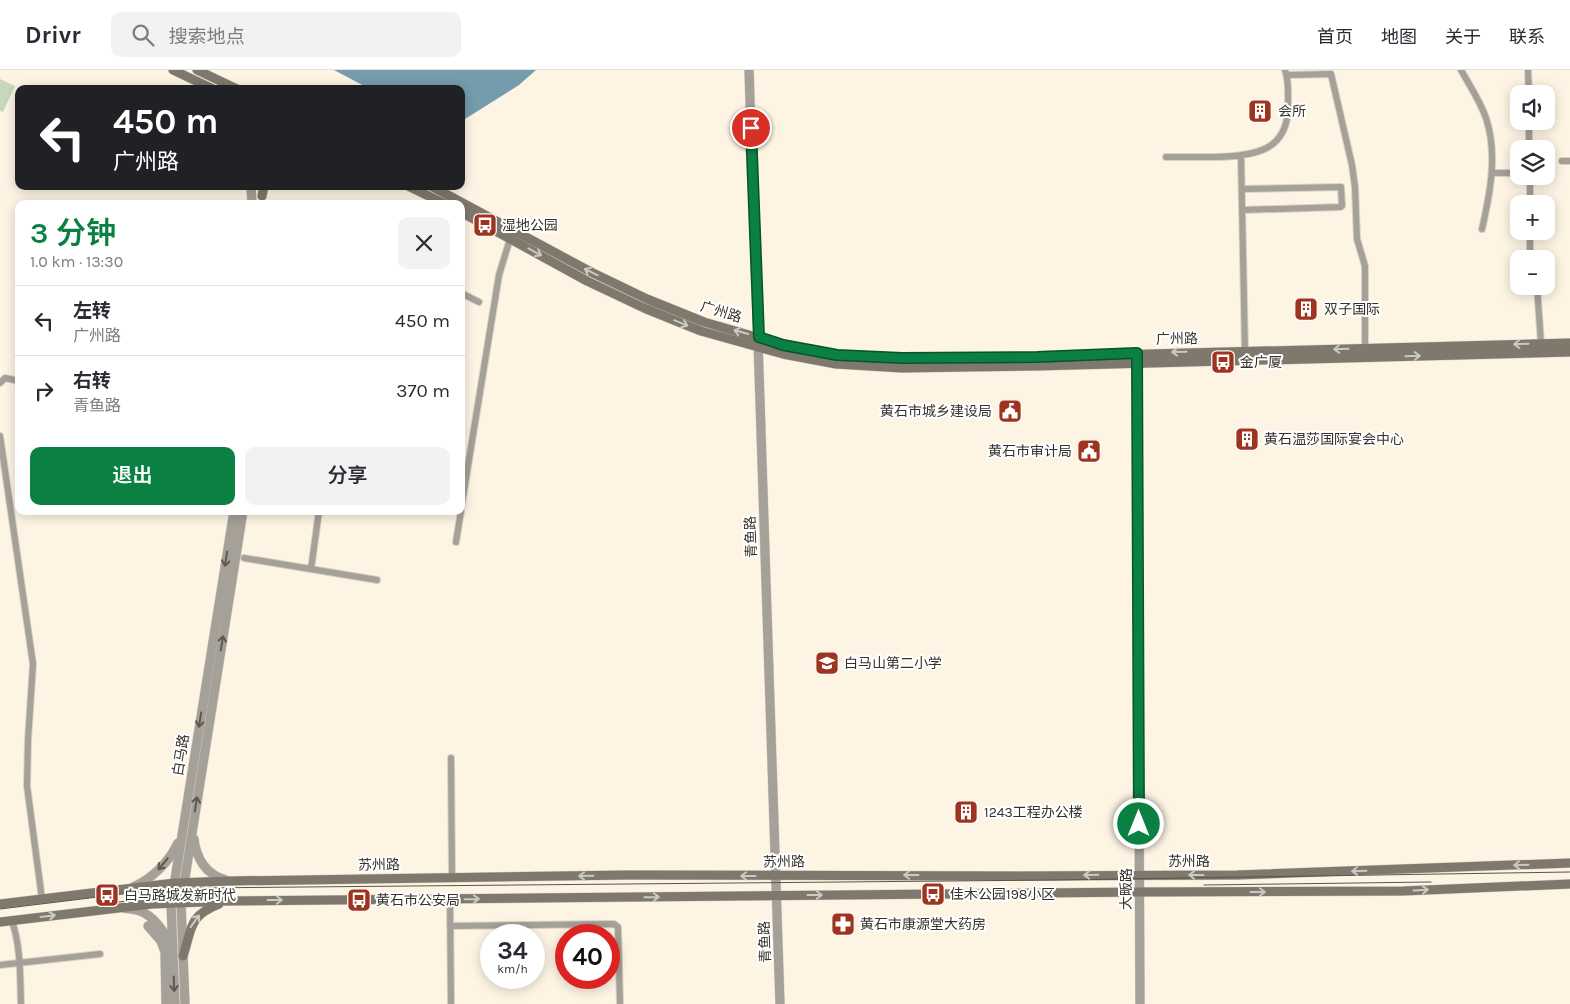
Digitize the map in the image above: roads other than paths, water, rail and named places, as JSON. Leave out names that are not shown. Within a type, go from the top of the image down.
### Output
[{"type":"main road","points":[[173,70],[205,85]]},
{"type":"main road","points":[[197,70],[229,85]]},
{"type":"main road","points":[[416,190],[437,200]]},
{"type":"main road","name":"广州路","points":[[438,190],[457,200]]},
{"type":"main road","name":"广州路","points":[[465,204],[591,272],[648,299],[704,322],[783,345],[837,355],[902,358],[1037,357],[1570,343]]},
{"type":"main road","name":"广州路","points":[[465,214],[586,281],[644,308],[701,331],[759,347],[836,364],[902,368],[1137,364],[1570,352]]},
{"type":"main road","name":"苏州路","points":[[0,904],[174,883],[231,881],[452,877],[776,875],[1237,875],[1570,863]]},
{"type":"main road","points":[[0,922],[124,908],[226,901],[1403,891],[1570,884]]},
{"type":"main road","points":[[183,956],[189,930],[198,916],[206,910],[226,901]]},
{"type":"street","name":"青鱼路","points":[[749,70],[780,1004]]},
{"type":"street","points":[[1461,70],[1477,97],[1486,120],[1490,140],[1492,173],[1482,229]]},
{"type":"street","points":[[1528,70],[1529,85]]},
{"type":"street","points":[[1166,158],[1242,156],[1264,151],[1283,132],[1288,112],[1286,72],[1331,72],[1352,165],[1355,187],[1356,238],[1365,266],[1365,348]]},
{"type":"street","points":[[1242,156],[1245,352]]},
{"type":"street","points":[[1562,161],[1570,161]]},
{"type":"street","points":[[1492,173],[1510,173]]},
{"type":"street","points":[[1242,210],[1340,207],[1342,206],[1341,187]]},
{"type":"street","points":[[1242,189],[1355,187]]},
{"type":"street","points":[[465,485],[498,275],[510,239]]},
{"type":"street","points":[[465,295],[479,302]]},
{"type":"street","points":[[1538,295],[1541,343]]},
{"type":"street","name":"大畈路","points":[[1137,353],[1140,1004]]},
{"type":"street","points":[[0,383],[5,378],[15,380]]},
{"type":"street","points":[[0,436],[1,454],[33,664],[27,786],[42,899]]},
{"type":"street","name":"白马路","points":[[185,1004],[182,903],[188,827],[233,515]]},
{"type":"street","name":"白马路","points":[[175,1004],[171,904],[174,883],[188,827],[243,515]]},
{"type":"street","points":[[311,569],[318,515]]},
{"type":"street","points":[[456,542],[460,515]]},
{"type":"street","points":[[244,558],[377,580]]},
{"type":"street","points":[[451,758],[452,877]]},
{"type":"street","points":[[188,827],[197,856],[209,873],[218,878],[231,881]]},
{"type":"street","points":[[129,889],[143,883],[158,870],[174,852],[188,827]]},
{"type":"street","points":[[450,899],[451,1004]]},
{"type":"street","points":[[124,908],[142,912],[160,927],[170,944],[174,965]]},
{"type":"street","points":[[12,921],[16,932],[21,1004]]},
{"type":"street","points":[[450,926],[614,924],[618,927],[620,1004]]},
{"type":"street","points":[[148,926],[160,941],[165,952],[166,1004]]},
{"type":"street","points":[[0,965],[100,954]]},
{"type":"water","points":[[334,70],[536,70],[519,85],[465,119],[465,85],[362,85]]},
{"type":"tram line","points":[[0,909],[163,889],[196,888],[1056,880],[1570,872]]},
{"type":"tram line","points":[[1204,885],[1431,882]]},
{"type":"tram line","points":[[117,902],[204,895]]},
{"type":"place","name":"会所","points":[[1260,111]]},
{"type":"place","name":"湿地公园","points":[[485,225]]},
{"type":"place","name":"双子国际","points":[[1306,309]]},
{"type":"place","name":"金广厦","points":[[1223,362]]},
{"type":"place","name":"黄石市城乡建设局","points":[[1010,411]]},
{"type":"place","name":"黄石温莎国际宴会中心","points":[[1247,439]]},
{"type":"place","name":"黄石市审计局","points":[[1089,451]]},
{"type":"place","name":"白马山第二小学","points":[[827,663]]},
{"type":"place","name":"1243工程办公楼","points":[[966,812]]},
{"type":"place","name":"佳木公园198小区","points":[[933,894]]},
{"type":"place","name":"白马路城发新时代","points":[[107,895]]},
{"type":"place","name":"黄石市公安局","points":[[359,900]]},
{"type":"place","name":"黄石市康源堂大药房","points":[[843,924]]}]
